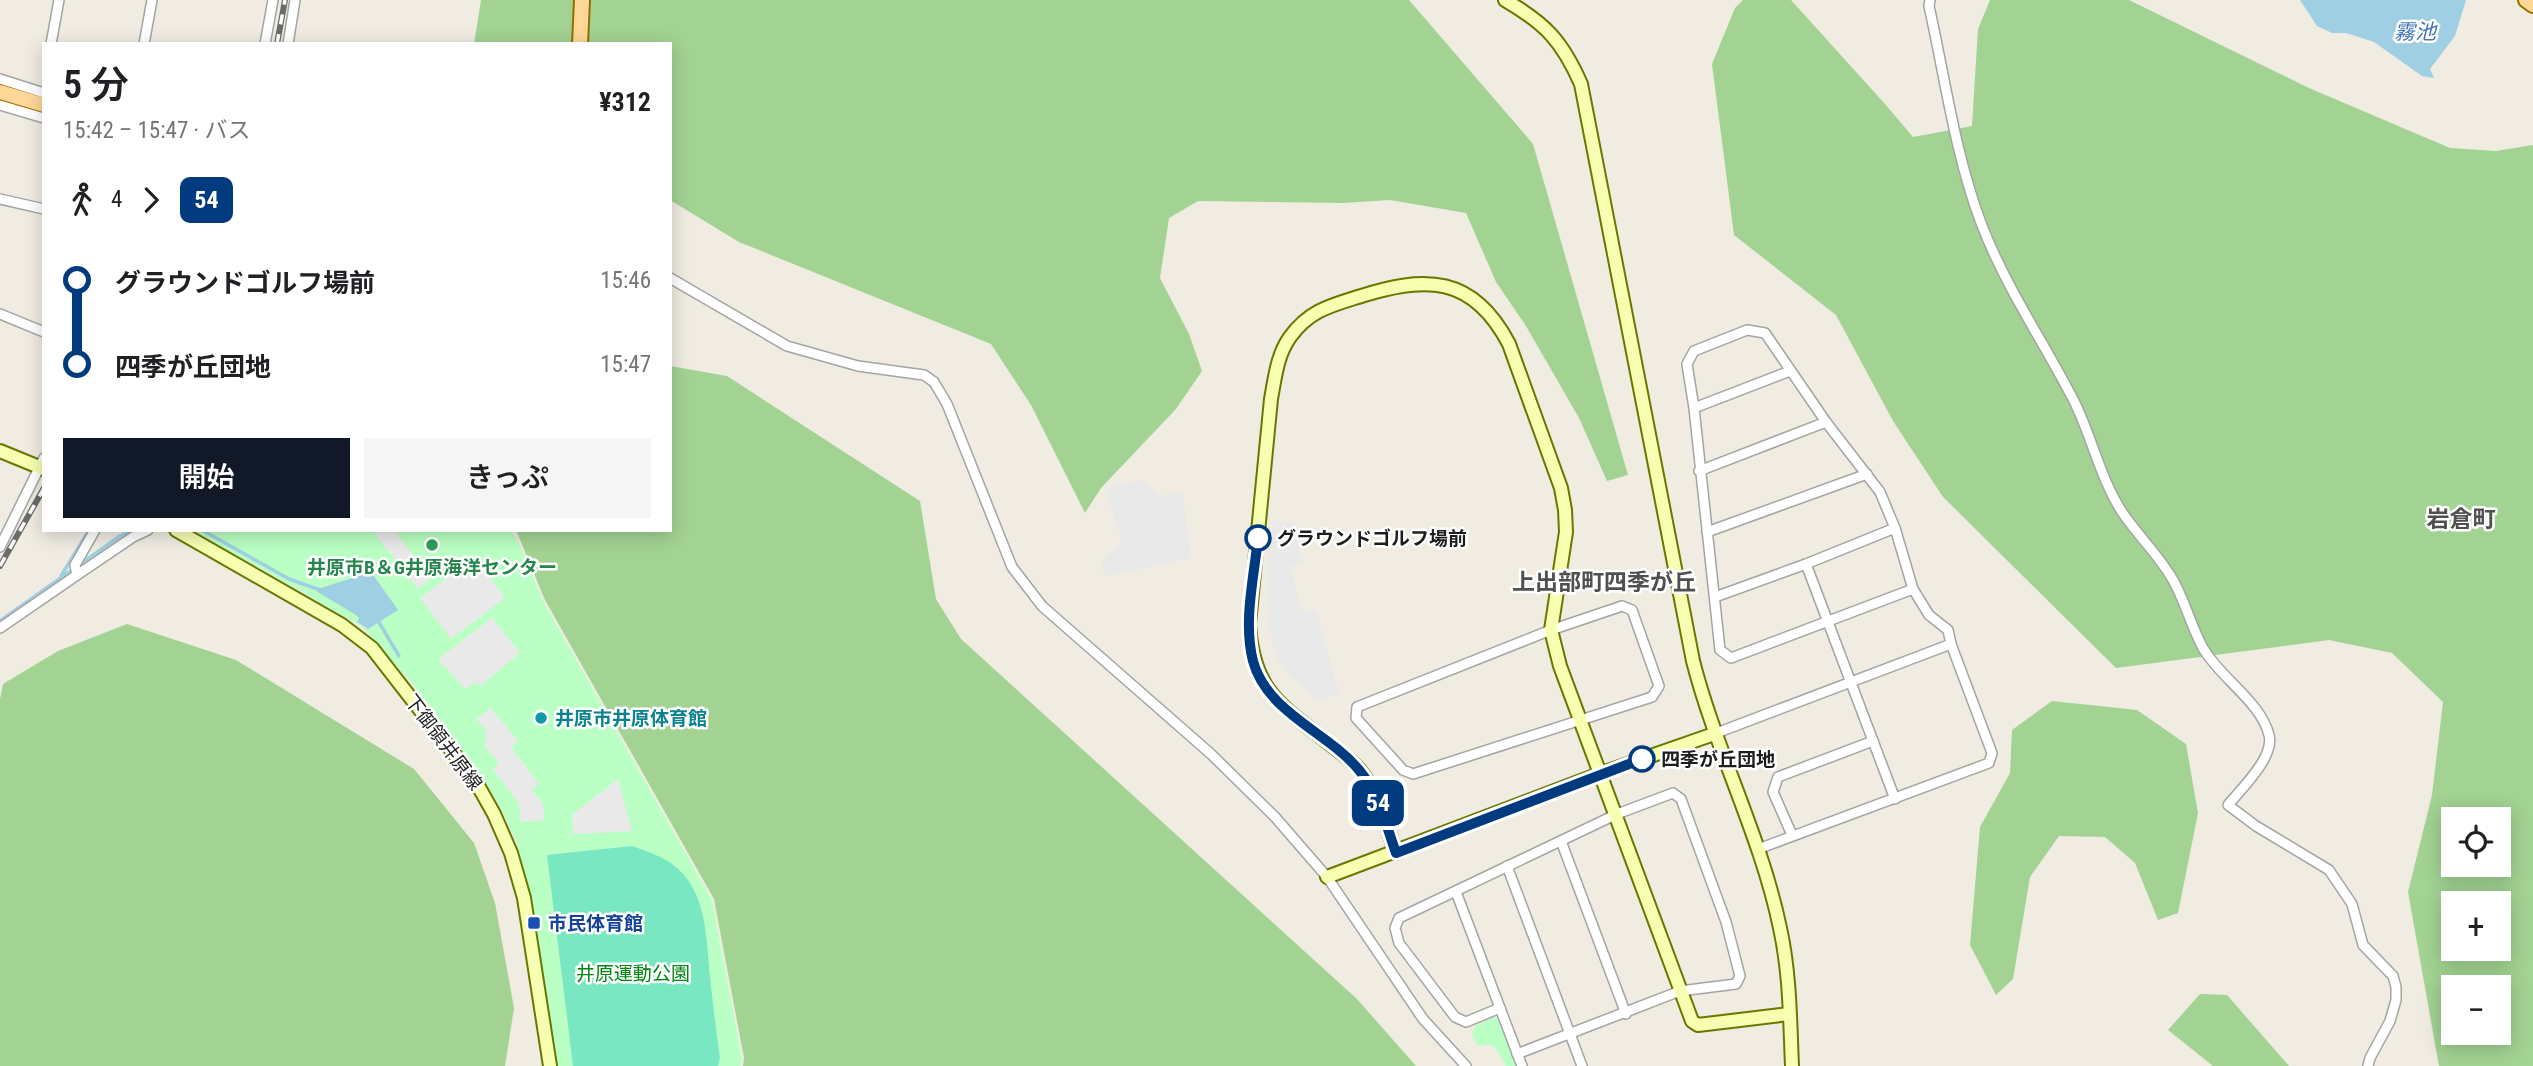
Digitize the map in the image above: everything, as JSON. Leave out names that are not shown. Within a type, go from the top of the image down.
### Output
[{"type":"main road","points":[[580,42],[582,0]]},
{"type":"main road","points":[[2526,0],[2533,5]]},
{"type":"main road","points":[[0,92],[42,93]]},
{"type":"street","points":[[51,42],[60,0]]},
{"type":"street","points":[[144,42],[152,0]]},
{"type":"street","points":[[265,42],[273,0]]},
{"type":"street","points":[[288,42],[295,0]]},
{"type":"street","points":[[1505,0],[1537,21],[1554,37],[1569,56],[1581,84],[1690,647],[1714,734],[1758,849],[1780,929],[1786,965],[1792,1066]]},
{"type":"street","points":[[1930,0],[1929,6],[1966,171],[1981,222],[2006,279],[2075,403],[2108,484],[2123,513],[2158,555],[2174,581],[2203,648],[2222,674],[2264,719],[2271,739],[2268,755],[2228,805],[2256,826],[2329,870],[2352,904],[2363,945],[2393,976],[2396,1000],[2390,1021],[2368,1066]]},
{"type":"street","points":[[0,79],[42,93]]},
{"type":"street","points":[[0,105],[42,117]]},
{"type":"street","points":[[0,199],[42,209]]},
{"type":"street","points":[[672,279],[787,346],[858,366],[913,372],[933,382],[947,404],[1012,567],[1030,593],[1051,615],[1211,754],[1275,817],[1327,877],[1423,1019],[1466,1066]]},
{"type":"street","points":[[1396,853],[1376,796],[1366,779],[1347,758],[1281,705],[1259,675],[1250,645],[1249,624],[1271,399],[1281,355],[1289,339],[1317,310],[1376,291],[1413,283],[1429,283],[1467,295],[1484,306],[1499,325],[1509,344],[1561,488],[1566,532],[1551,630],[1560,666],[1692,1021],[1698,1025],[1789,1014]]},
{"type":"street","points":[[0,314],[42,331]]},
{"type":"street","points":[[1758,849],[1989,763],[1992,753],[1948,630],[1929,615],[1913,589],[1895,528],[1880,492],[1826,422],[1765,334],[1747,330],[1694,351],[1687,364],[1720,650],[1731,658],[1913,589]]},
{"type":"street","points":[[1694,408],[1790,370]]},
{"type":"street","points":[[1699,471],[1826,422]]},
{"type":"street","points":[[0,451],[42,465],[0,547]]},
{"type":"street","points":[[1707,532],[1867,474]]},
{"type":"street","points":[[1715,597],[1895,528]]},
{"type":"street","points":[[76,570],[94,532]]},
{"type":"street","points":[[0,628],[76,570],[144,532]]},
{"type":"street","name":"下御領井原線","points":[[179,532],[359,636],[393,674],[477,782],[494,814],[519,878],[550,1066]]},
{"type":"street","points":[[1806,564],[1895,799]]},
{"type":"street","points":[[1622,606],[1632,610],[1659,686],[1652,697],[1581,720],[1413,774],[1404,771],[1356,718],[1357,707],[1551,630],[1622,606]]},
{"type":"street","points":[[1327,877],[1951,644]]},
{"type":"street","points":[[1792,835],[1773,792],[1778,777],[1873,741]]},
{"type":"street","points":[[1500,1008],[1466,1022],[1455,1017],[1399,943],[1395,928],[1399,918],[1617,814],[1673,793],[1681,799],[1726,922],[1740,976],[1736,984],[1681,991],[1517,1054]]},
{"type":"street","points":[[1561,841],[1626,1014]]},
{"type":"street","points":[[1507,866],[1582,1066]]},
{"type":"street","points":[[1456,892],[1522,1066]]},
{"type":"green space","points":[[481,0],[1409,0],[1533,144],[1628,475],[1607,481],[1579,418],[1526,326],[1496,282],[1466,213],[1390,200],[1343,203],[1198,201],[1169,218],[1160,278],[1189,334],[1202,371],[1176,409],[1101,488],[1085,513],[1031,405],[991,344],[739,242],[672,201],[672,42],[474,42]]},
{"type":"green space","points":[[1743,0],[1791,0],[1913,137],[1972,126],[1978,29],[1990,0],[2129,0],[2309,88],[2450,148],[2496,151],[2533,145],[2533,1066],[2439,1066],[2408,892],[2432,795],[2443,702],[2392,653],[2329,640],[2116,668],[1943,497],[1893,421],[1836,315],[1734,235],[1712,64],[1735,8]]},
{"type":"green space","points":[[672,366],[727,376],[920,501],[936,599],[961,639],[1357,999],[1416,1066],[743,1066],[744,1058],[714,899],[545,600],[517,532],[672,532]]},
{"type":"green space","name":"井原運動公園","points":[[197,532],[511,532],[519,543],[543,601],[712,900],[742,1059],[740,1066],[556,1066],[532,900],[516,841],[501,808],[482,777],[412,683],[363,627]]},
{"type":"green space","points":[[127,624],[236,660],[414,769],[474,843],[495,903],[514,1008],[505,1066],[0,1066],[0,699],[3,684],[58,651]]},
{"type":"green space","points":[[2052,701],[2137,710],[2186,744],[2198,813],[2178,913],[2158,920],[2135,863],[2105,837],[2059,836],[2030,877],[2013,979],[1996,995],[1970,945],[1980,827],[2010,773],[2012,730]]},
{"type":"green space","points":[[632,846],[672,864],[684,874],[698,900],[705,930],[720,1058],[718,1066],[573,1066],[547,855]]},
{"type":"green space","points":[[2200,994],[2227,995],[2289,1066],[2213,1066],[2168,1030]]},
{"type":"green space","points":[[1493,1017],[1500,1020],[1518,1066],[1506,1066],[1495,1047],[1478,1046],[1472,1035],[1475,1026]]},
{"type":"shaded area","points":[[1142,480],[1162,496],[1182,490],[1191,558],[1104,576],[1102,560],[1122,542],[1106,489]]},
{"type":"shaded area","points":[[1274,521],[1293,523],[1302,562],[1290,566],[1302,612],[1316,610],[1339,693],[1317,700],[1290,676],[1277,658],[1269,628],[1268,570]]},
{"type":"shaded area","points":[[374,532],[396,532],[431,578],[418,589]]},
{"type":"shaded area","points":[[474,557],[505,598],[451,639],[420,598]]},
{"type":"shaded area","points":[[492,618],[520,653],[480,686],[475,682],[465,689],[438,659]]},
{"type":"shaded area","points":[[491,708],[518,741],[511,747],[539,784],[532,790],[543,804],[544,820],[520,822],[519,804],[493,769],[499,763],[485,747],[486,731],[476,719]]},
{"type":"shaded area","points":[[618,779],[632,831],[573,834],[572,815]]},
{"type":"water","name":"霧池","points":[[2300,0],[2466,0],[2455,36],[2430,69],[2434,78],[2422,76],[2374,42],[2346,33],[2332,33],[2317,26]]},
{"type":"water","points":[[371,572],[398,610],[368,629],[357,622],[359,618],[356,615],[316,591],[321,588]]},
{"type":"waterway","points":[[61,576],[88,532]]},
{"type":"waterway","points":[[0,621],[129,532]]},
{"type":"waterway","points":[[206,532],[289,579],[323,591]]},
{"type":"waterway","points":[[377,619],[399,656]]},
{"type":"railway","points":[[277,42],[285,0]]},
{"type":"railway","points":[[0,566],[42,492]]},
{"type":"bus line","name":"54","points":[[1258,538],[1249,624],[1253,662],[1281,705],[1347,758],[1366,779],[1376,796],[1396,853],[1642,759]]},
{"type":"place","name":"グラウンドゴルフ場前","points":[[1258,538]]},
{"type":"place","name":"井原市B＆G井原海洋センター","points":[[432,545]]},
{"type":"place","name":"井原市井原体育館","points":[[541,718]]},
{"type":"place","name":"四季が丘団地","points":[[1642,759]]},
{"type":"place","name":"市民体育館","points":[[534,923]]},
{"type":"district","name":"岩倉町","points":[[2461,519]]},
{"type":"district","name":"上出部町四季が丘","points":[[1604,582]]}]
